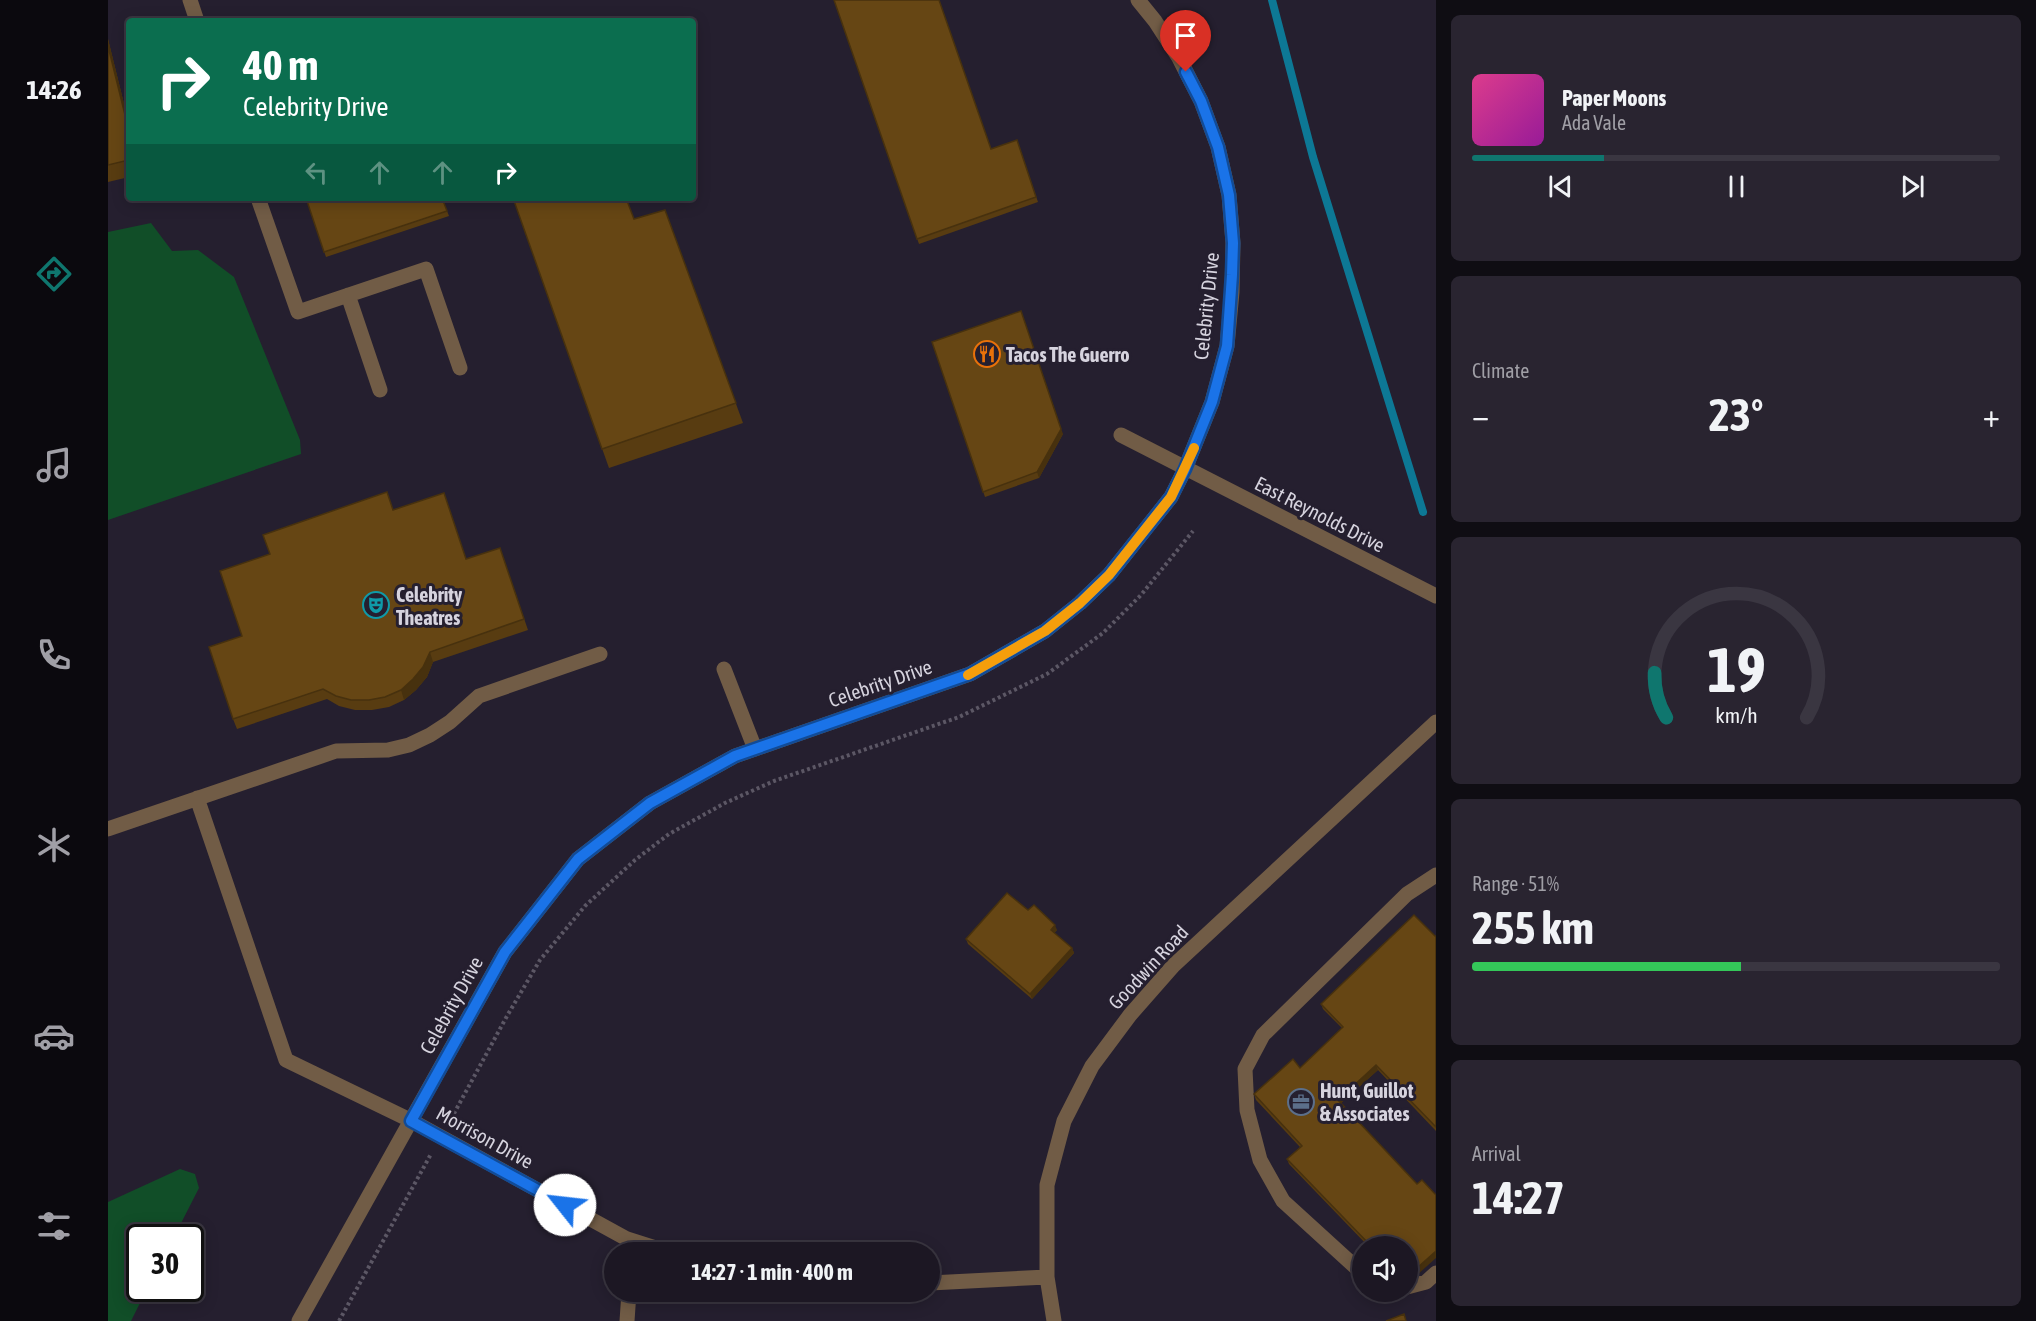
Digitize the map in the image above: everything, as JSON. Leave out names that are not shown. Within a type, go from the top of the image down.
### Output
[{"type":"street","points":[[190,0],[196,18]]},
{"type":"street","name":"Celebrity Drive","points":[[299,1321],[505,952],[578,859],[650,803],[735,756],[970,674],[1045,631],[1080,603],[1109,575],[1171,497],[1212,402],[1227,346],[1233,243],[1229,195],[1218,147],[1201,101],[1179,58],[1138,0]]},
{"type":"street","points":[[259,201],[298,312],[426,269],[460,368]]},
{"type":"street","points":[[348,295],[380,390]]},
{"type":"street","name":"East Reynolds Drive","points":[[1121,435],[1436,596]]},
{"type":"street","points":[[108,829],[336,751],[388,750],[409,745],[450,722],[479,696],[600,654]]},
{"type":"street","points":[[724,669],[755,749]]},
{"type":"street","name":"Goodwin Road","points":[[1054,1321],[1047,1277],[1047,1185],[1064,1121],[1092,1066],[1130,1015],[1173,966],[1436,722]]},
{"type":"street","name":"Morrison Drive","points":[[197,798],[286,1060],[411,1121],[633,1242]]},
{"type":"street","points":[[1352,1264],[1283,1201],[1260,1160],[1247,1110],[1245,1069],[1263,1035],[1407,894],[1436,875]]},
{"type":"street","points":[[1418,1284],[1426,1282],[1436,1273]]},
{"type":"street","points":[[940,1282],[1047,1277]]},
{"type":"street","points":[[627,1321],[628,1302]]},
{"type":"path","points":[[459,1107],[507,1016],[540,960],[585,906],[635,860],[669,834],[754,790],[959,717],[1047,674],[1103,633],[1141,595],[1192,531]]},
{"type":"path","points":[[339,1321],[420,1173]]},
{"type":"green space","points":[[151,223],[172,251],[198,250],[234,277],[300,440],[301,454],[108,520],[108,232]]},
{"type":"green space","points":[[180,1169],[195,1174],[199,1188],[181,1224],[126,1224],[126,1302],[140,1302],[131,1321],[108,1321],[108,1202]]},
{"type":"building","points":[[834,0],[939,0],[991,149],[1017,140],[1036,197],[917,239]]},
{"type":"building","points":[[108,46],[126,119],[126,161],[108,165]]},
{"type":"building","points":[[307,201],[443,201],[447,211],[324,252]]},
{"type":"building","points":[[514,201],[627,201],[634,219],[665,210],[736,403],[602,449]]},
{"type":"building","points":[[1021,311],[1061,429],[1037,472],[983,492],[932,342]]},
{"type":"building","name":"Celebrity Theatres","points":[[387,492],[393,510],[444,493],[466,559],[500,548],[524,619],[430,652],[423,667],[413,679],[401,690],[385,697],[351,700],[323,689],[233,719],[209,647],[242,636],[220,571],[270,554],[263,535]]},
{"type":"building","points":[[1007,893],[1028,910],[1034,905],[1055,925],[1051,930],[1072,948],[1030,994],[966,939]]},
{"type":"building","name":"Hunt, Guillot & Associates","points":[[1414,915],[1436,936],[1436,1127],[1376,1065],[1338,1100],[1417,1184],[1422,1180],[1436,1195],[1436,1251],[1418,1267],[1418,1236],[1361,1236],[1287,1159],[1302,1146],[1254,1094],[1293,1059],[1300,1068],[1343,1027],[1321,1004]]},
{"type":"building","points":[[1404,1314],[1406,1321],[1386,1321]]},
{"type":"waterway","points":[[1272,0],[1313,157],[1423,512]]},
{"type":"slow traffic","points":[[968,675],[1045,631],[1080,603],[1109,575],[1171,497],[1194,448]]},
{"type":"place","name":"Tacos The Guerro","points":[[987,354]]},
{"type":"place","name":"Celebrity Theatres","points":[[376,605]]},
{"type":"place","name":"Hunt, Guillot & Associates","points":[[1301,1102]]},
{"type":"route","points":[[565,1205],[411,1121],[505,952],[578,859],[650,803],[735,756],[970,674],[1045,631],[1080,603],[1109,575],[1171,497],[1212,402],[1227,346],[1232,292],[1233,243],[1229,195],[1218,147],[1201,101],[1186,72]]}]
